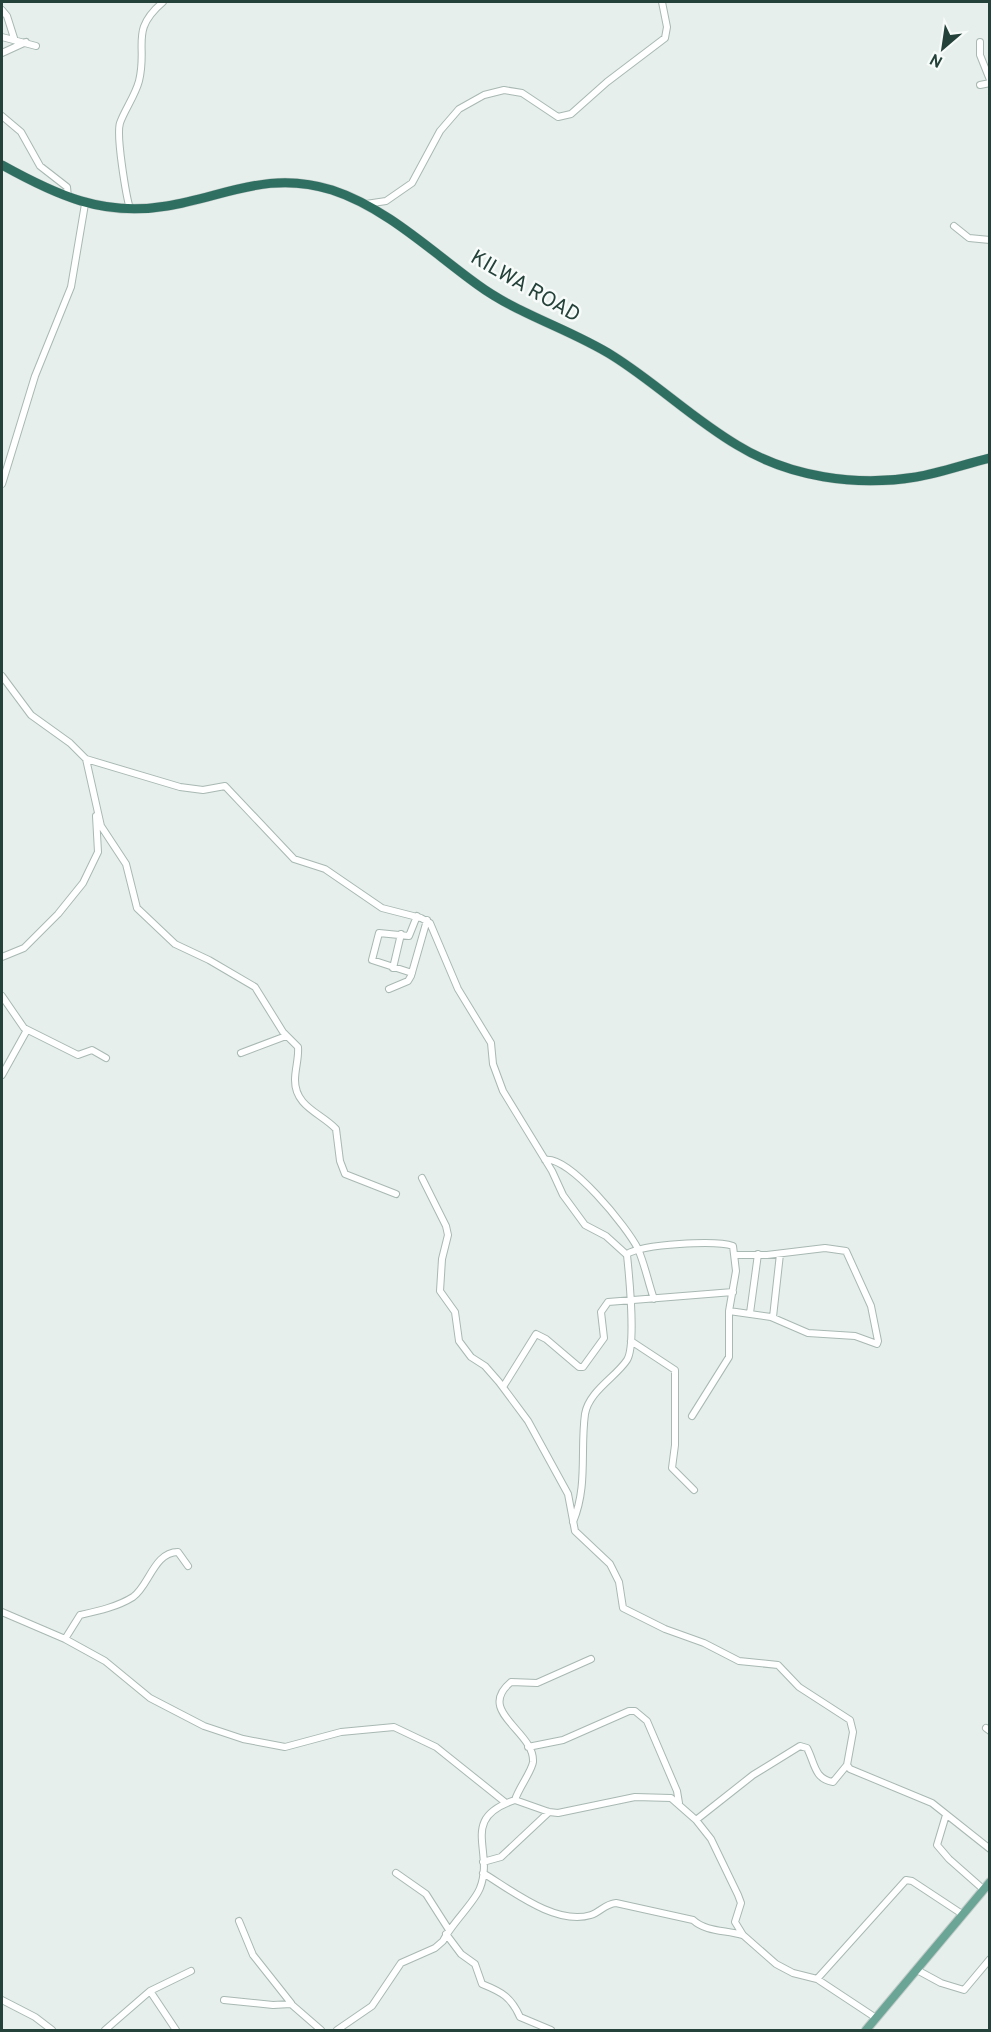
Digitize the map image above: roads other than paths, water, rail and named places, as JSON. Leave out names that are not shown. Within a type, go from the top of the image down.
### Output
[{"type":"highway","name":"KILWA ROAD","points":[[2,165],[85,204],[130,209],[168,206],[263,183],[305,184],[329,189],[365,204],[490,293],[613,356],[709,427],[736,445],[765,460],[802,473],[864,480],[918,477],[990,458]]},
{"type":"main road","points":[[866,2031],[986,1885]]},
{"type":"street","points":[[130,209],[125,192],[119,126],[139,79],[142,26],[151,11],[163,2]]},
{"type":"street","points":[[365,204],[386,201],[409,185],[424,163],[438,133],[457,111],[491,93],[507,90],[522,93],[557,116],[571,114],[599,88],[665,38],[667,27],[662,2]]},
{"type":"street","points":[[2,10],[8,16],[14,38]]},
{"type":"street","points":[[2,37],[14,38],[36,46]]},
{"type":"street","points":[[2,53],[26,42]]},
{"type":"street","points":[[980,42],[980,55],[990,81],[980,85]]},
{"type":"street","points":[[2,116],[21,132],[40,166],[67,187],[68,198]]},
{"type":"street","points":[[2,484],[35,375],[71,287],[85,204]]},
{"type":"street","points":[[954,226],[969,238],[990,240]]},
{"type":"street","points":[[2,676],[31,715],[70,743],[86,759],[180,787],[204,790],[225,786],[294,859],[325,869],[382,908],[427,920],[436,934],[458,989],[490,1043],[502,1089],[545,1160],[565,1199],[584,1224],[608,1237],[627,1254],[631,1341],[627,1361],[605,1382],[585,1413],[584,1484],[573,1522]]},
{"type":"street","points":[[86,759],[102,828],[125,862],[137,908],[174,944],[209,960],[255,987],[286,1036],[299,1049],[295,1079],[297,1095],[319,1117],[336,1129],[341,1165],[345,1174],[396,1194]]},
{"type":"street","points":[[2,957],[24,948],[66,906],[83,883],[98,852],[97,809]]},
{"type":"street","points":[[412,973],[374,963],[373,954],[379,933],[409,936],[417,916]]},
{"type":"street","points":[[389,989],[408,981],[427,920]]},
{"type":"street","points":[[393,968],[401,934]]},
{"type":"street","points":[[2,996],[27,1030],[78,1055],[92,1050],[106,1058]]},
{"type":"street","points":[[2,1075],[27,1030]]},
{"type":"street","points":[[241,1053],[286,1036]]},
{"type":"street","points":[[545,1160],[552,1160],[561,1165],[604,1202],[638,1249],[654,1299]]},
{"type":"street","points":[[422,1178],[437,1204],[448,1232],[440,1272],[440,1292],[455,1312],[458,1338],[465,1350],[485,1366],[503,1387],[528,1421],[564,1484],[574,1531],[610,1564],[620,1582],[621,1604],[627,1612],[704,1643],[740,1661],[778,1665],[799,1687],[850,1720],[853,1732],[847,1765],[836,1780],[828,1782],[819,1776],[807,1748],[800,1746],[753,1774],[696,1820]]},
{"type":"street","points":[[627,1254],[638,1249],[730,1245],[735,1255],[733,1292],[729,1311],[729,1357],[692,1416]]},
{"type":"street","points":[[729,1311],[773,1317],[808,1333],[855,1336],[877,1344],[874,1316],[847,1252],[825,1248],[780,1254],[735,1255]]},
{"type":"street","points":[[750,1313],[758,1254]]},
{"type":"street","points":[[773,1317],[780,1254]]},
{"type":"street","points":[[503,1387],[536,1334],[582,1368],[604,1337],[601,1315],[603,1305],[608,1302],[733,1292]]},
{"type":"street","points":[[631,1341],[675,1371],[675,1445],[672,1468],[694,1490]]},
{"type":"street","points":[[65,1639],[80,1615],[98,1612],[137,1594],[150,1574],[171,1552],[178,1552],[188,1566]]},
{"type":"street","points":[[2,1612],[65,1639],[105,1660],[160,1704],[204,1726],[243,1739],[293,1746],[326,1735],[362,1728],[383,1726],[403,1729],[443,1752],[506,1803]]},
{"type":"street","points":[[514,1800],[532,1766],[532,1756],[516,1727],[501,1711],[500,1700],[508,1684],[548,1680],[591,1659]]},
{"type":"street","points":[[528,1748],[563,1740],[629,1711],[635,1711],[647,1721],[677,1791],[679,1803]]},
{"type":"street","points":[[847,1765],[857,1774],[926,1800],[990,1849]]},
{"type":"street","points":[[337,2031],[372,2006],[401,1963],[435,1948],[480,1889],[483,1873],[480,1840],[484,1821],[489,1813],[514,1800],[549,1812],[568,1812],[604,1802],[660,1796],[679,1803],[696,1820],[718,1850],[741,1903],[735,1922],[743,1935],[764,1955],[782,1967],[793,1973],[817,1979],[876,2018]]},
{"type":"street","points":[[483,1862],[501,1857],[549,1812]]},
{"type":"street","points":[[946,1815],[937,1845],[986,1885]]},
{"type":"street","points":[[483,1873],[547,1911],[590,1915],[605,1906],[616,1903],[693,1920],[702,1928],[726,1930],[743,1935]]},
{"type":"street","points":[[396,1874],[426,1894],[461,1954],[475,1964],[482,1984],[506,1995],[516,2005],[520,2017],[551,2031]]},
{"type":"street","points":[[817,1979],[846,1943],[906,1880],[912,1881],[962,1914]]},
{"type":"street","points":[[239,1921],[253,1955],[291,2004],[321,2031]]},
{"type":"street","points":[[916,1970],[956,1989],[964,1989],[990,1959]]},
{"type":"street","points":[[105,2031],[150,1991],[191,1971]]},
{"type":"street","points":[[150,1991],[176,2031]]},
{"type":"street","points":[[2,2000],[40,2020],[52,2031]]},
{"type":"street","points":[[224,2000],[273,2005],[291,2004]]}]
